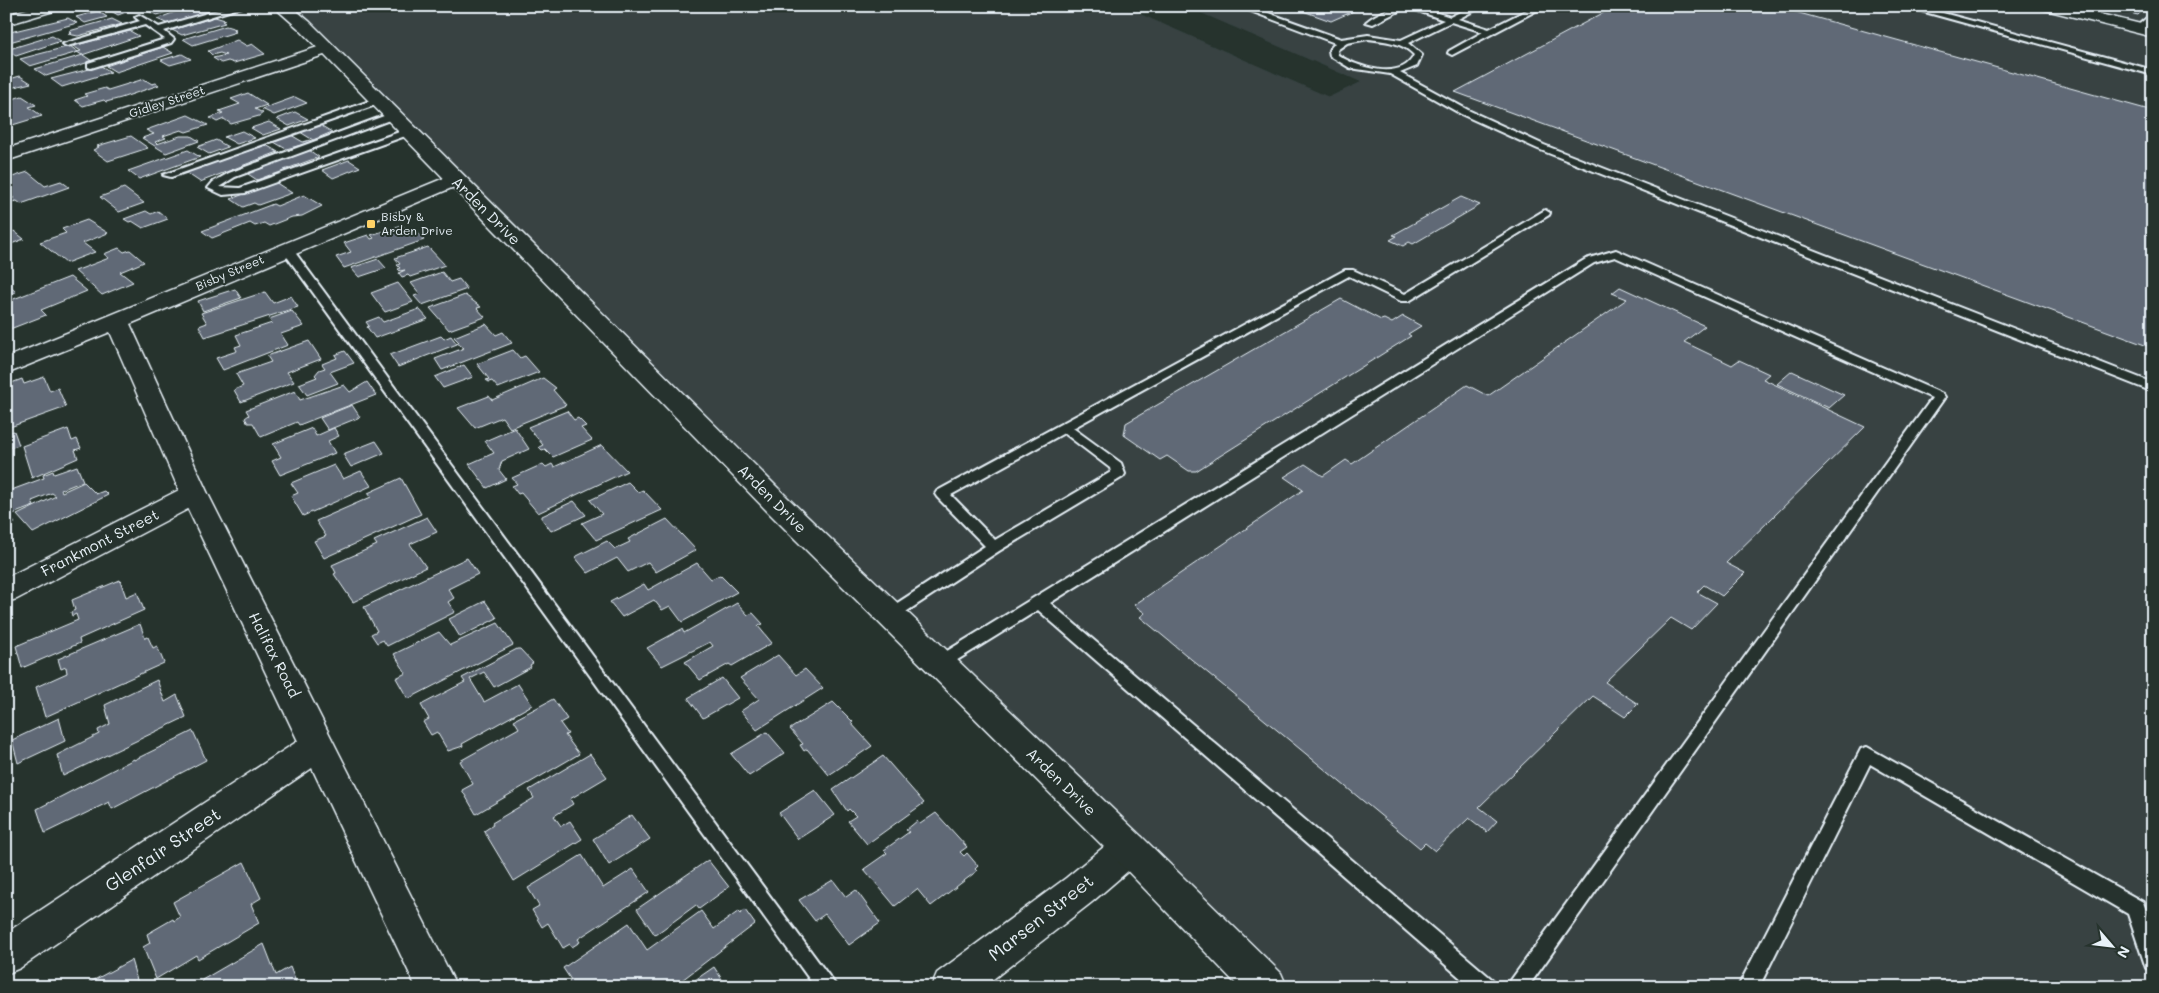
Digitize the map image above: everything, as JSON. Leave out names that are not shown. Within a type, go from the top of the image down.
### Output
[{"type":"street","name":"Arden Drive","points":[[280,6],[304,25],[454,180],[890,615],[1129,848],[1268,987]]},
{"type":"street","points":[[2047,6],[2146,31]]},
{"type":"street","points":[[6,20],[45,7]]},
{"type":"street","name":"Gidley Street","points":[[6,155],[327,49]]},
{"type":"street","name":"Bisby Street","points":[[6,367],[454,180]]},
{"type":"street","name":"Halifax Road","points":[[117,321],[194,494],[320,745],[437,987]]},
{"type":"street","name":"Frankmont Street","points":[[6,591],[194,494]]},
{"type":"street","name":"Glenfair Street","points":[[6,955],[320,745]]},
{"type":"street","name":"Marsen Street","points":[[951,987],[1079,890],[1129,848]]},
{"type":"lane","points":[[158,30],[241,6]]},
{"type":"lane","points":[[1241,6],[1341,42],[1368,37],[1401,43],[1414,50],[1418,55],[1417,61],[1412,66],[1391,72],[1362,70],[1340,61],[1334,56],[1333,50],[1341,42]]},
{"type":"lane","points":[[1370,22],[1404,6]]},
{"type":"lane","points":[[1410,6],[1490,32]]},
{"type":"lane","points":[[1401,43],[1479,6]]},
{"type":"lane","points":[[1452,53],[1541,6]]},
{"type":"lane","points":[[1907,6],[2153,73]]},
{"type":"lane","points":[[2146,31],[2153,17]]},
{"type":"lane","points":[[67,44],[142,19],[170,39],[168,42],[91,65]]},
{"type":"lane","points":[[1391,72],[1484,123],[1541,147],[2153,388]]},
{"type":"lane","points":[[168,175],[378,101]]},
{"type":"lane","points":[[392,116],[232,175],[216,184],[213,188],[228,193],[241,191],[408,132]]},
{"type":"lane","points":[[994,547],[942,494],[1349,272],[1405,299],[1545,213]]},
{"type":"lane","points":[[287,249],[827,987]]},
{"type":"lane","points":[[940,663],[1590,261],[1616,253],[1939,397],[1516,987]]},
{"type":"lane","points":[[890,615],[994,547],[1118,474],[1116,466],[1064,427]]},
{"type":"lane","points":[[1039,602],[1486,987]]},
{"type":"lane","points":[[1748,987],[1867,754],[2136,908],[2153,961]]},
{"type":"shaded area","points":[[281,6],[1122,6],[1329,97],[1361,82],[1185,6],[2153,6],[2153,987],[1267,987]]},
{"type":"building","points":[[114,6],[142,6],[118,15],[106,8]]},
{"type":"building","points":[[162,6],[189,6],[157,15],[148,11]]},
{"type":"building","points":[[1289,6],[1365,6],[1331,21]]},
{"type":"building","points":[[1616,6],[1774,6],[2153,111],[2153,348],[1455,92]]},
{"type":"building","points":[[2101,6],[2147,6],[2138,15]]},
{"type":"building","points":[[200,7],[210,9],[206,10],[209,12],[168,24],[157,19],[185,8],[188,10]]},
{"type":"building","points":[[98,11],[107,17],[85,23],[76,17]]},
{"type":"building","points":[[215,17],[225,20],[222,21],[225,23],[182,35],[172,30]]},
{"type":"building","points":[[68,18],[77,23],[6,43],[6,33]]},
{"type":"building","points":[[112,19],[122,24],[78,36],[68,34],[72,33],[69,31]]},
{"type":"building","points":[[226,26],[236,29],[233,30],[236,32],[193,45],[183,39]]},
{"type":"building","points":[[130,31],[139,36],[82,55],[77,52],[81,51],[73,46]]},
{"type":"building","points":[[52,36],[61,41],[16,56],[6,50]]},
{"type":"building","points":[[237,40],[247,46],[252,44],[265,54],[234,63],[228,61],[221,63],[213,58],[226,55],[220,53],[212,55],[208,51]]},
{"type":"building","points":[[70,46],[78,52],[30,66],[20,59]]},
{"type":"building","points":[[163,47],[173,53],[116,72],[106,66]]},
{"type":"building","points":[[182,54],[191,59],[170,65],[161,60]]},
{"type":"building","points":[[83,55],[92,61],[46,76],[35,69]]},
{"type":"building","points":[[101,66],[111,72],[62,87],[51,79]]},
{"type":"building","points":[[20,76],[31,83],[6,89],[6,80]]},
{"type":"building","points":[[144,79],[152,84],[156,83],[159,85],[106,102],[104,100],[83,106],[75,100],[87,96],[84,94],[105,88],[108,90]]},
{"type":"building","points":[[248,93],[267,105],[255,109],[263,113],[259,116],[231,124],[224,119],[217,122],[210,118],[223,113],[219,111],[240,104],[231,99]]},
{"type":"building","points":[[22,96],[36,105],[29,107],[42,116],[6,127],[6,101]]},
{"type":"building","points":[[295,97],[307,103],[274,115],[262,109]]},
{"type":"building","points":[[295,112],[308,119],[289,126],[277,119]]},
{"type":"building","points":[[188,115],[208,125],[186,132],[181,130],[163,136],[166,138],[155,142],[157,144],[180,136],[191,136],[199,141],[166,153],[142,138],[154,134],[146,130]]},
{"type":"building","points":[[269,122],[281,129],[263,135],[251,128]]},
{"type":"building","points":[[320,125],[332,132],[313,140],[300,132]]},
{"type":"building","points":[[242,131],[255,138],[237,144],[224,137]]},
{"type":"building","points":[[291,135],[303,142],[310,140],[313,142],[286,149],[274,142]]},
{"type":"building","points":[[131,136],[148,148],[108,161],[93,150],[99,147],[97,146]]},
{"type":"building","points":[[216,140],[228,147],[209,154],[197,147]]},
{"type":"building","points":[[266,145],[278,152],[200,182],[185,172]]},
{"type":"building","points":[[188,150],[200,157],[139,179],[128,171]]},
{"type":"building","points":[[309,150],[319,157],[284,170],[288,173],[274,178],[270,175],[257,180],[245,172]]},
{"type":"building","points":[[349,160],[360,167],[333,178],[322,170]]},
{"type":"building","points":[[28,172],[45,186],[61,181],[69,187],[21,204],[17,201],[11,202],[8,200],[14,198],[6,192],[6,179]]},
{"type":"building","points":[[275,182],[292,193],[258,205],[254,203],[243,207],[231,199]]},
{"type":"building","points":[[124,188],[144,203],[119,212],[100,197]]},
{"type":"building","points":[[304,195],[322,206],[302,216],[292,217],[269,226],[264,223],[255,226],[250,223],[212,238],[202,231],[273,204],[277,206]]},
{"type":"building","points":[[1461,197],[1480,205],[1413,244],[1409,242],[1403,246],[1390,240],[1397,236],[1393,235]]},
{"type":"building","points":[[146,211],[151,214],[158,211],[168,219],[143,228],[132,221],[129,222],[124,219]]},
{"type":"building","points":[[87,220],[108,233],[83,243],[95,252],[66,263],[40,242],[66,233],[62,229]]},
{"type":"building","points":[[402,225],[409,233],[416,231],[424,240],[344,268],[336,257],[351,252],[344,243],[368,235],[371,239],[374,238],[371,235]]},
{"type":"building","points":[[14,231],[24,239],[6,246],[6,234]]},
{"type":"building","points":[[428,247],[445,265],[410,277],[408,275],[402,277],[399,273],[405,270],[400,271],[398,269],[400,268],[397,265],[400,264],[395,258]]},
{"type":"building","points":[[119,248],[124,252],[130,250],[144,262],[120,272],[133,282],[102,295],[75,271],[109,258],[104,254]]},
{"type":"building","points":[[378,259],[386,268],[359,277],[351,268]]},
{"type":"building","points":[[442,272],[450,282],[459,279],[467,289],[422,305],[414,296],[420,294],[411,283]]},
{"type":"building","points":[[70,277],[87,291],[41,310],[46,315],[10,329],[6,326],[6,302]]},
{"type":"building","points":[[6,283],[16,292],[6,295]]},
{"type":"building","points":[[398,283],[413,302],[385,312],[371,293]]},
{"type":"building","points":[[1620,287],[1705,326],[1684,342],[1732,365],[1739,360],[1769,374],[1763,379],[1865,427],[1726,563],[1745,573],[1722,596],[1704,585],[1697,592],[1717,603],[1691,630],[1671,618],[1605,682],[1638,704],[1625,717],[1593,696],[1479,807],[1497,821],[1487,832],[1469,818],[1435,851],[1425,843],[1420,848],[1140,617],[1145,613],[1134,605],[1303,490],[1284,477],[1305,464],[1323,476],[1346,460],[1352,464],[1467,385],[1488,396],[1627,299],[1612,293]]},
{"type":"building","points":[[235,289],[241,298],[203,311],[198,301]]},
{"type":"building","points":[[265,292],[273,303],[291,296],[298,307],[205,337],[199,326],[207,323],[201,313]]},
{"type":"building","points":[[465,295],[481,307],[477,308],[485,317],[449,330],[430,308]]},
{"type":"building","points":[[1341,299],[1381,320],[1384,319],[1392,323],[1403,316],[1421,326],[1408,334],[1411,336],[1196,471],[1189,471],[1167,456],[1160,460],[1124,435],[1126,423]]},
{"type":"building","points":[[419,309],[428,319],[375,338],[367,327],[369,326],[366,322],[379,317],[383,322]]},
{"type":"building","points":[[292,311],[304,326],[281,334],[288,345],[223,370],[216,358],[237,351],[235,347],[241,345],[236,335],[272,323],[269,319]]},
{"type":"building","points":[[486,324],[496,335],[503,332],[512,343],[442,370],[435,359],[464,348],[457,343],[459,342],[454,337]]},
{"type":"building","points":[[441,336],[444,339],[451,336],[457,344],[398,367],[390,355]]},
{"type":"building","points":[[309,341],[321,359],[287,372],[294,382],[241,402],[234,390],[243,386],[236,374],[271,362],[267,356]]},
{"type":"building","points":[[513,350],[520,358],[525,356],[539,372],[498,388],[492,381],[486,380],[489,379],[477,364]]},
{"type":"building","points":[[345,351],[354,363],[330,372],[338,383],[307,395],[299,384],[317,377],[315,375],[319,370],[325,368],[322,364],[337,358],[335,355]]},
{"type":"building","points":[[464,365],[473,377],[443,388],[435,377]]},
{"type":"building","points":[[1792,371],[1844,395],[1829,408],[1777,384]]},
{"type":"building","points":[[44,377],[50,391],[58,388],[66,407],[10,427],[11,429],[6,431],[6,415],[11,414],[6,409],[9,407],[6,385],[22,379],[24,384]]},
{"type":"building","points":[[543,378],[556,388],[553,390],[566,405],[510,428],[502,417],[475,428],[458,408],[489,396],[492,400]]},
{"type":"building","points":[[367,382],[376,395],[299,425],[297,422],[261,437],[253,423],[248,423],[245,418],[249,415],[246,410],[295,391],[300,400],[344,385],[350,392]]},
{"type":"building","points":[[352,405],[360,417],[328,430],[320,418]]},
{"type":"building","points":[[567,411],[574,420],[578,418],[586,426],[581,428],[592,440],[553,457],[545,449],[542,450],[539,447],[543,445],[528,427]]},
{"type":"building","points":[[312,428],[316,436],[334,428],[339,436],[328,441],[335,453],[280,475],[272,461],[281,457],[273,444]]},
{"type":"building","points":[[515,428],[529,449],[502,461],[499,470],[506,479],[487,488],[469,464],[494,453],[485,441]]},
{"type":"building","points":[[68,429],[72,441],[77,439],[81,448],[75,450],[78,458],[32,478],[22,446]]},
{"type":"building","points":[[14,431],[19,445],[6,449],[6,433]]},
{"type":"building","points":[[376,441],[384,453],[351,467],[343,454]]},
{"type":"building","points":[[602,445],[627,471],[538,513],[521,493],[518,494],[512,486],[517,484],[512,478],[543,464],[546,467],[552,464],[554,467]]},
{"type":"building","points":[[334,465],[343,479],[361,471],[371,486],[303,516],[291,496],[298,493],[291,483]]},
{"type":"building","points":[[77,466],[83,481],[61,490],[62,492],[84,482],[96,494],[104,491],[108,495],[33,533],[17,515],[56,496],[52,493],[32,501],[34,506],[10,515],[6,508],[6,492],[44,478],[43,475],[53,471],[54,474]]},
{"type":"building","points":[[401,478],[421,514],[324,558],[314,541],[326,536],[316,521],[371,497],[368,493]]},
{"type":"building","points":[[628,482],[638,492],[643,490],[662,510],[596,540],[582,523],[602,514],[590,500]]},
{"type":"building","points":[[574,501],[586,515],[551,531],[542,519],[542,516]]},
{"type":"building","points":[[6,513],[15,523],[6,527]]},
{"type":"building","points":[[427,517],[437,532],[410,544],[426,567],[353,602],[334,574],[336,573],[332,565],[377,545],[374,541]]},
{"type":"building","points":[[667,519],[696,550],[656,572],[648,562],[628,572],[617,558],[588,573],[575,557],[607,541],[615,549],[630,542],[628,539]]},
{"type":"building","points":[[467,558],[478,574],[448,589],[454,598],[448,602],[455,612],[387,646],[383,640],[377,643],[371,634],[377,631],[364,607]]},
{"type":"building","points":[[697,563],[711,579],[720,575],[737,592],[682,622],[670,606],[662,610],[654,600],[622,617],[610,602],[644,584],[648,590]]},
{"type":"building","points":[[120,580],[126,597],[137,592],[144,610],[79,639],[80,643],[22,668],[16,646],[78,620],[76,614],[72,616],[71,612],[75,610],[72,600]]},
{"type":"building","points":[[485,601],[497,618],[460,637],[449,619]]},
{"type":"building","points":[[737,603],[748,615],[753,613],[763,624],[758,626],[772,643],[732,666],[729,664],[700,680],[685,662],[713,646],[710,642],[662,666],[647,648],[682,629],[684,633]]},
{"type":"building","points":[[498,623],[513,645],[408,699],[396,678],[406,673],[394,654],[439,632],[450,645]]},
{"type":"building","points":[[140,624],[145,638],[148,637],[153,648],[157,646],[164,663],[45,717],[36,687],[67,673],[66,667],[61,669],[58,659]]},
{"type":"building","points":[[520,649],[533,663],[530,665],[531,667],[494,687],[484,672],[470,679],[484,702],[518,684],[532,705],[462,744],[463,746],[448,751],[437,732],[431,735],[423,722],[429,719],[421,705],[465,682],[462,678]]},
{"type":"building","points":[[778,655],[796,675],[805,669],[823,688],[757,730],[741,711],[759,699],[740,678]]},
{"type":"building","points":[[722,678],[738,698],[703,718],[688,698]]},
{"type":"building","points":[[157,680],[165,702],[177,695],[186,717],[63,776],[57,755],[99,734],[98,730],[110,724],[105,705]]},
{"type":"building","points":[[553,699],[567,719],[560,723],[568,734],[565,735],[579,754],[476,814],[462,790],[473,784],[460,761],[519,728],[514,720]]},
{"type":"building","points":[[833,702],[853,722],[851,723],[872,746],[829,775],[807,749],[804,751],[800,745],[803,744],[790,729]]},
{"type":"building","points":[[59,718],[65,741],[18,763],[12,740]]},
{"type":"building","points":[[193,731],[206,760],[112,809],[109,802],[45,833],[37,809]]},
{"type":"building","points":[[767,732],[785,753],[749,776],[731,754]]},
{"type":"building","points":[[590,754],[607,777],[570,799],[573,804],[554,816],[561,826],[570,821],[582,839],[514,881],[484,831],[493,825],[492,823],[534,798],[529,790]]},
{"type":"building","points":[[883,756],[924,803],[867,844],[848,821],[856,816],[849,809],[847,811],[833,790]]},
{"type":"building","points":[[815,790],[835,815],[798,839],[779,813]]},
{"type":"building","points":[[936,813],[967,847],[960,852],[964,856],[967,853],[978,866],[975,869],[977,871],[931,906],[917,889],[895,906],[864,869],[887,853],[884,850],[909,832],[906,830],[917,821],[920,824]]},
{"type":"building","points":[[632,815],[650,839],[609,865],[593,839]]},
{"type":"building","points":[[582,855],[603,888],[633,869],[649,892],[578,939],[580,942],[572,947],[570,944],[563,948],[548,923],[542,927],[532,910],[539,906],[528,888]]},
{"type":"building","points":[[708,860],[729,887],[699,909],[696,905],[655,935],[637,909]]},
{"type":"building","points":[[244,862],[261,898],[251,904],[259,923],[198,959],[196,955],[156,979],[143,947],[150,943],[147,934],[180,917],[173,902]]},
{"type":"building","points":[[833,880],[846,897],[856,890],[880,923],[849,945],[825,914],[815,921],[799,900]]},
{"type":"building","points":[[745,910],[755,924],[673,987],[572,987],[569,982],[571,980],[563,968],[629,923],[647,950],[701,911],[714,929],[739,911],[740,914]]},
{"type":"building","points":[[264,944],[276,975],[290,967],[298,987],[197,987],[203,983],[202,980]]},
{"type":"building","points":[[131,960],[139,987],[85,987],[85,985]]},
{"type":"building","points":[[714,967],[727,987],[685,987]]},
{"type":"place","name":"Bisby & Arden Drive","points":[[371,224]]}]
